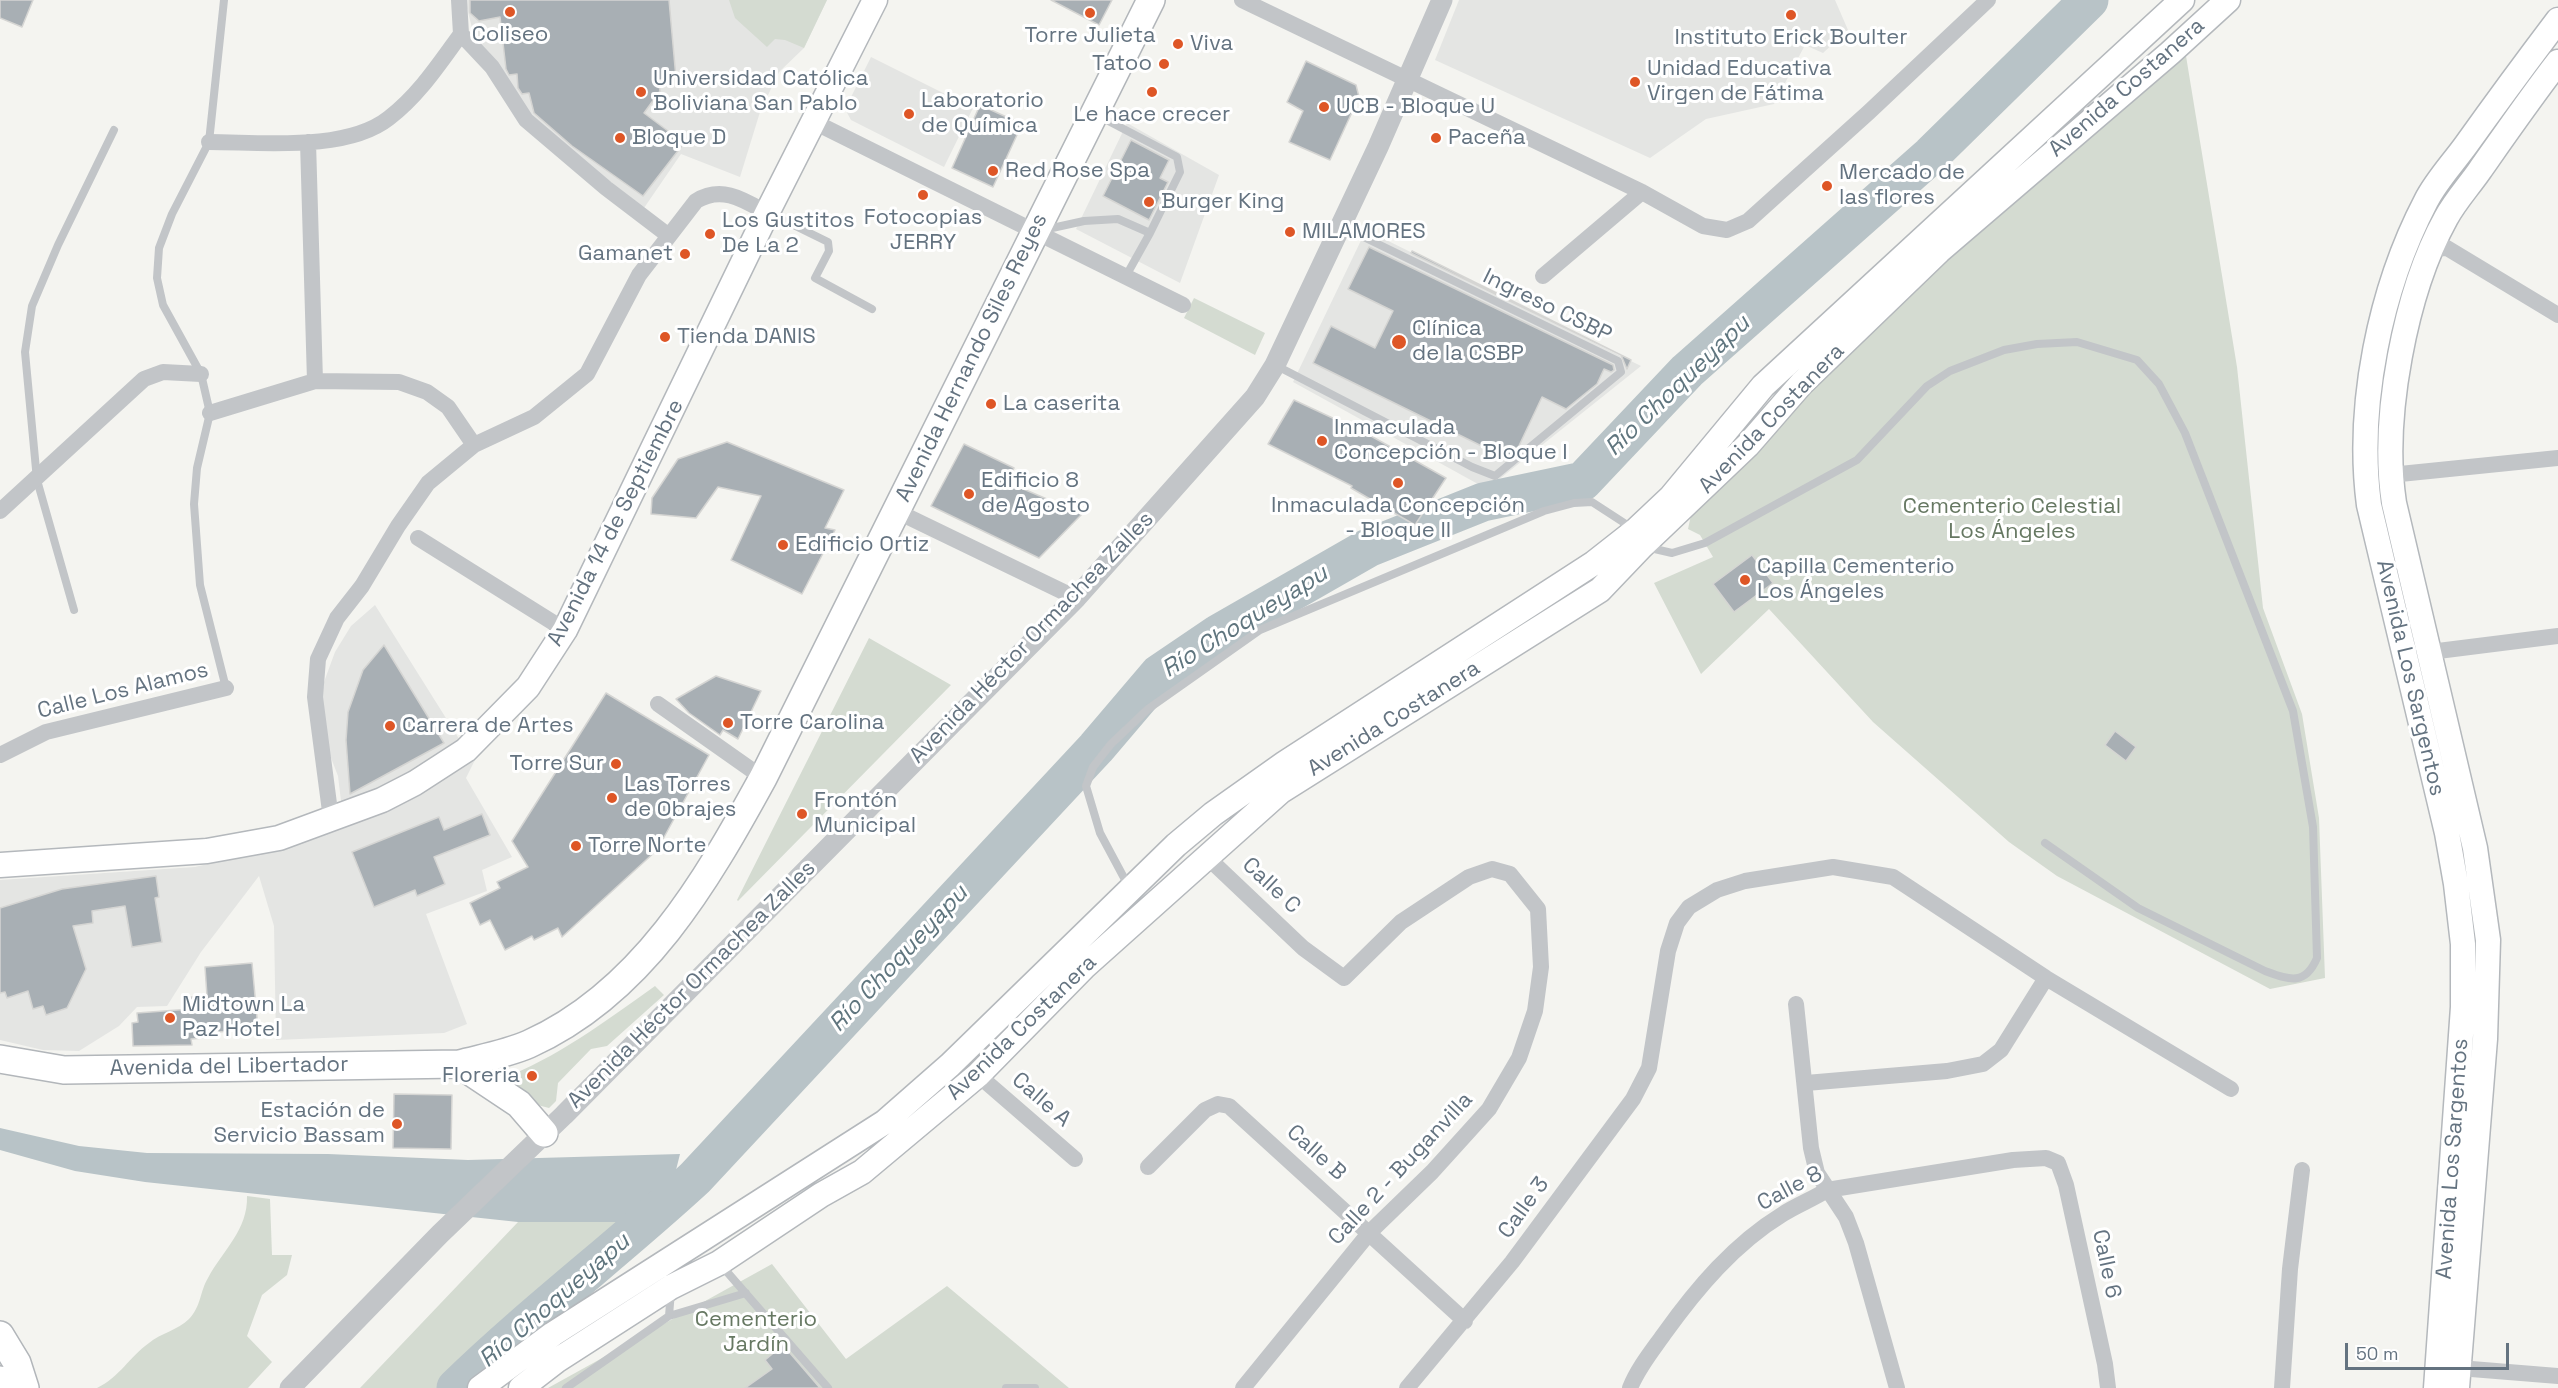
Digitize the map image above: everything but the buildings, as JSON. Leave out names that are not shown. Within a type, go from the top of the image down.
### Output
[{"type":"main road","name":"Avenida 14 de Septiembre","points":[[0,865],[207,851],[279,838],[399,792],[466,750],[528,687],[566,630],[767,213],[875,0]]},
{"type":"main road","name":"Avenida Hernando Siles Reyes","points":[[459,1064],[502,1054],[556,1030],[587,1009],[639,966],[686,907],[720,856],[763,778],[1150,0]]},
{"type":"main road","name":"Avenida Costanera","points":[[521,1388],[556,1361],[671,1287],[719,1263],[821,1195],[862,1172],[978,1075],[1084,967],[1281,790],[1600,590],[1639,538],[1763,386],[2181,0]]},
{"type":"main road","name":"Avenida Costanera","points":[[480,1388],[553,1334],[885,1122],[950,1065],[1130,889],[1213,814],[1285,763],[1594,564],[1639,538],[1697,496],[1748,445],[1802,384],[1939,251],[2170,53],[2228,0]]},
{"type":"main road","name":"Avenida Los Sargentos","points":[[2447,1378],[2485,1039],[2488,940],[2475,848],[2390,475],[2389,431],[2427,198],[2558,20]]},
{"type":"main road","name":"Avenida Los Sargentos","points":[[2447,1378],[2463,1007],[2463,944],[2447,833],[2368,505],[2364,422],[2372,368],[2384,315],[2419,244],[2447,216],[2558,62]]},
{"type":"main road","points":[[2365,477],[2390,475]]},
{"type":"main road","points":[[2405,657],[2430,652]]},
{"type":"main road","name":"Avenida del Libertador","points":[[0,1059],[64,1070],[459,1064]]},
{"type":"main road","points":[[459,1064],[519,1104],[544,1133]]},
{"type":"main road","points":[[0,1335],[17,1363],[25,1388]]},
{"type":"main road","points":[[0,1380],[2,1388]]},
{"type":"street","points":[[209,142],[308,142],[357,134],[388,120],[419,91],[461,34],[459,0]]},
{"type":"street","points":[[1242,0],[1642,192],[1702,226],[1727,230],[1748,221],[1988,0]]},
{"type":"street","name":"Avenida Héctor Ormachea Zalles","points":[[290,1388],[440,1234],[544,1133],[1076,598],[1255,397],[1275,364],[1341,226],[1442,0]]},
{"type":"street","points":[[461,34],[492,67],[526,120],[606,188],[669,236]]},
{"type":"street","points":[[814,122],[1183,305]]},
{"type":"street","points":[[308,142],[315,381]]},
{"type":"street","points":[[1543,276],[1642,192]]},
{"type":"street","points":[[334,818],[315,697],[318,659],[337,618],[362,586],[398,526],[428,483],[474,445],[534,417],[587,374],[639,275],[696,201],[706,195],[731,195],[767,213]]},
{"type":"street","points":[[2419,244],[2447,248],[2558,315]]},
{"type":"street","points":[[0,511],[37,480],[144,379],[163,372],[201,374]]},
{"type":"street","points":[[210,413],[315,381],[399,382],[427,392],[448,407],[474,445]]},
{"type":"street","points":[[2390,475],[2558,458]]},
{"type":"street","points":[[896,511],[1076,598]]},
{"type":"street","points":[[418,538],[566,630]]},
{"type":"street","points":[[2430,652],[2558,636]]},
{"type":"street","name":"Calle Los Alamos","points":[[0,755],[46,732],[226,688]]},
{"type":"street","points":[[658,704],[763,778]]},
{"type":"street","name":"Calle C","points":[[1207,857],[1304,948],[1344,978],[1401,921],[1469,877],[1492,870],[1510,874],[1522,888]]},
{"type":"street","name":"Calle 3","points":[[1407,1388],[1512,1262],[1633,1099],[1649,1068],[1668,951],[1677,924],[1689,907],[1717,890],[1791,873],[1833,867],[1893,877],[2046,978],[2231,1089]]},
{"type":"street","name":"Calle 2 - Buganvilla","points":[[1243,1388],[1370,1232],[1432,1172],[1489,1109],[1519,1058],[1535,1011],[1541,967],[1538,909],[1522,888]]},
{"type":"street","points":[[1806,1083],[1947,1071],[1983,1064],[2001,1050],[2046,978]]},
{"type":"street","points":[[1796,1004],[1811,1148],[1818,1173],[1846,1217],[1856,1243],[1896,1388]]},
{"type":"street","name":"Calle A","points":[[978,1075],[1075,1159]]},
{"type":"street","name":"Calle B","points":[[1148,1167],[1211,1106],[1224,1105],[1234,1109],[1465,1321]]},
{"type":"street","name":"Calle 8","points":[[1630,1388],[1650,1354],[1691,1297],[1722,1262],[1784,1213],[1808,1203],[1827,1190],[1981,1164],[2046,1158]]},
{"type":"street","name":"Calle 6","points":[[2046,1158],[2058,1163],[2066,1185],[2108,1388]]},
{"type":"street","points":[[2282,1388],[2290,1269],[2302,1170]]},
{"type":"street","points":[[2447,1378],[2558,1376]]},
{"type":"lane","points":[[224,0],[209,142],[172,214],[159,248],[157,278],[163,305],[201,374],[210,413],[197,468],[194,504],[200,585],[226,688]]},
{"type":"lane","points":[[1094,113],[1177,157],[1180,172],[1126,276]]},
{"type":"lane","points":[[74,609],[37,480],[25,352],[32,306],[58,244],[114,130]]},
{"type":"lane","points":[[767,213],[828,242],[829,251],[815,278],[872,309]]},
{"type":"lane","points":[[1034,232],[1084,221],[1118,219],[1149,233]]},
{"type":"lane","name":"Ingreso CSBP","points":[[1275,364],[1495,476],[1621,372],[1618,361],[1341,226]]},
{"type":"lane","points":[[1130,889],[1100,833],[1086,786],[1093,767],[1111,744],[1157,703],[1260,630],[1544,511],[1574,503],[1592,502],[1639,538],[1672,553],[1705,543],[1857,460],[1927,386],[1950,371],[2004,350],[2037,344],[2077,342],[2137,360],[2159,384],[2185,433],[2293,711],[2313,827],[2317,958],[2311,971],[2302,978],[2286,978],[2265,971],[2138,908],[2046,843]]},
{"type":"lane","points":[[719,1263],[828,1388]]},
{"type":"lane","points":[[669,1316],[671,1287]]},
{"type":"lane","points":[[566,1388],[669,1316],[746,1293]]},
{"type":"lane","points":[[1006,1388],[1035,1388]]},
{"type":"shaded area","name":"Universidad Católica Boliviana San Pablo","points":[[465,0],[827,0],[804,48],[779,72],[760,112],[740,177],[681,154],[644,208],[533,121],[476,44]]},
{"type":"shaded area","name":"Unidad Educativa Virgen de Fátima","points":[[1459,0],[1835,0],[1848,30],[1823,53],[1805,45],[1774,104],[1706,119],[1650,158],[1435,60]]},
{"type":"shaded area","name":"Laboratorio de Química","points":[[871,57],[973,108],[944,167],[851,120],[845,109]]},
{"type":"shaded area","name":"Burger King","points":[[1127,123],[1219,175],[1180,283],[1076,229]]},
{"type":"shaded area","points":[[1366,230],[1641,366],[1487,489],[1293,382]]},
{"type":"shaded area","points":[[375,605],[466,750],[475,760],[466,778],[512,857],[482,870],[487,891],[426,914],[467,1024],[444,1033],[276,1040],[274,926],[259,876],[201,952],[167,1006],[137,1007],[119,1026],[79,1051],[43,1050],[0,1040],[0,880],[195,867],[256,852],[339,825],[341,801],[338,776],[321,732],[320,707],[324,682],[335,652],[351,626]]},
{"type":"shaded area","points":[[0,1128],[79,1146],[147,1153],[328,1154],[468,1160],[680,1154],[663,1222],[518,1222],[145,1182],[75,1171],[0,1150]]},
{"type":"green space","points":[[729,0],[827,0],[804,48],[785,40],[775,39],[767,47],[735,18]]},
{"type":"green space","name":"Cementerio Celestial Los Ángeles","points":[[2186,56],[2237,367],[2263,608],[2302,714],[2319,818],[2325,978],[2270,989],[2057,876],[2009,842],[1873,722],[1769,609],[1701,674],[1654,583],[1713,557],[1700,535],[1688,529],[1691,515],[1825,367],[2088,136]]},
{"type":"green space","points":[[1194,298],[1265,333],[1255,355],[1184,318]]},
{"type":"green space","name":"Frontón Municipal","points":[[869,638],[951,685],[738,901],[737,900]]},
{"type":"green space","points":[[655,986],[664,995],[607,1046],[591,1049],[558,1083],[556,1101],[549,1108],[530,1103],[500,1079],[561,1050]]},
{"type":"green space","points":[[247,1196],[270,1199],[272,1255],[292,1255],[287,1275],[262,1295],[247,1336],[272,1362],[248,1388],[97,1388],[118,1373],[149,1343],[180,1326],[193,1314],[208,1278],[239,1230]]},
{"type":"green space","points":[[518,1222],[663,1222],[481,1364],[455,1388],[360,1388]]},
{"type":"green space","name":"Cementerio Jardín","points":[[772,1264],[846,1359],[947,1286],[1069,1388],[548,1388]]},
{"type":"waterway","name":"Río Choqueyapu","points":[[456,1388],[514,1334],[695,1178],[1096,748],[1159,674],[1218,634],[1368,548],[1483,502],[1583,481],[1687,371],[1931,155],[2089,0]]},
{"type":"place","name":"Coliseo","points":[[510,12]]},
{"type":"place","name":"Torre Julieta","points":[[1090,13]]},
{"type":"place","name":"Instituto Erick Boulter","points":[[1791,15]]},
{"type":"place","name":"Viva","points":[[1178,44]]},
{"type":"place","name":"Tatoo","points":[[1164,64]]},
{"type":"place","name":"Unidad Educativa Virgen de Fátima","points":[[1635,82]]},
{"type":"place","name":"Universidad Católica Boliviana San Pablo","points":[[641,92]]},
{"type":"place","name":"Le hace crecer","points":[[1152,92]]},
{"type":"place","name":"UCB - Bloque U","points":[[1324,107]]},
{"type":"place","name":"Laboratorio de Química","points":[[909,114]]},
{"type":"place","name":"Bloque D","points":[[620,138]]},
{"type":"place","name":"Paceña","points":[[1436,138]]},
{"type":"place","name":"Red Rose Spa","points":[[993,171]]},
{"type":"place","name":"Mercado de las flores","points":[[1827,186]]},
{"type":"place","name":"Fotocopias JERRY","points":[[923,195]]},
{"type":"place","name":"Burger King","points":[[1149,202]]},
{"type":"place","name":"MILAMORES","points":[[1290,232]]},
{"type":"place","name":"Los Gustitos De La 2","points":[[710,234]]},
{"type":"place","name":"Gamanet","points":[[685,254]]},
{"type":"place","name":"Tienda DANIS","points":[[665,337]]},
{"type":"place","name":"Clínica de la CSBP","points":[[1399,342]]},
{"type":"place","name":"La caserita","points":[[991,404]]},
{"type":"place","name":"Inmaculada Concepción - Bloque I","points":[[1322,441]]},
{"type":"place","name":"Inmaculada Concepción - Bloque II","points":[[1398,483]]},
{"type":"place","name":"Edificio 8 de Agosto","points":[[969,494]]},
{"type":"place","name":"Edificio Ortiz","points":[[783,545]]},
{"type":"place","name":"Capilla Cementerio Los Ángeles","points":[[1745,580]]},
{"type":"place","name":"Torre Carolina","points":[[728,723]]},
{"type":"place","name":"Carrera de Artes","points":[[390,726]]},
{"type":"place","name":"Torre Sur","points":[[616,764]]},
{"type":"place","name":"Las Torres de Obrajes","points":[[612,798]]},
{"type":"place","name":"Frontón Municipal","points":[[802,814]]},
{"type":"place","name":"Torre Norte","points":[[576,846]]},
{"type":"place","name":"Midtown La Paz Hotel","points":[[170,1018]]},
{"type":"place","name":"Floreria","points":[[532,1076]]},
{"type":"place","name":"Estación de Servicio Bassam","points":[[397,1124]]}]
